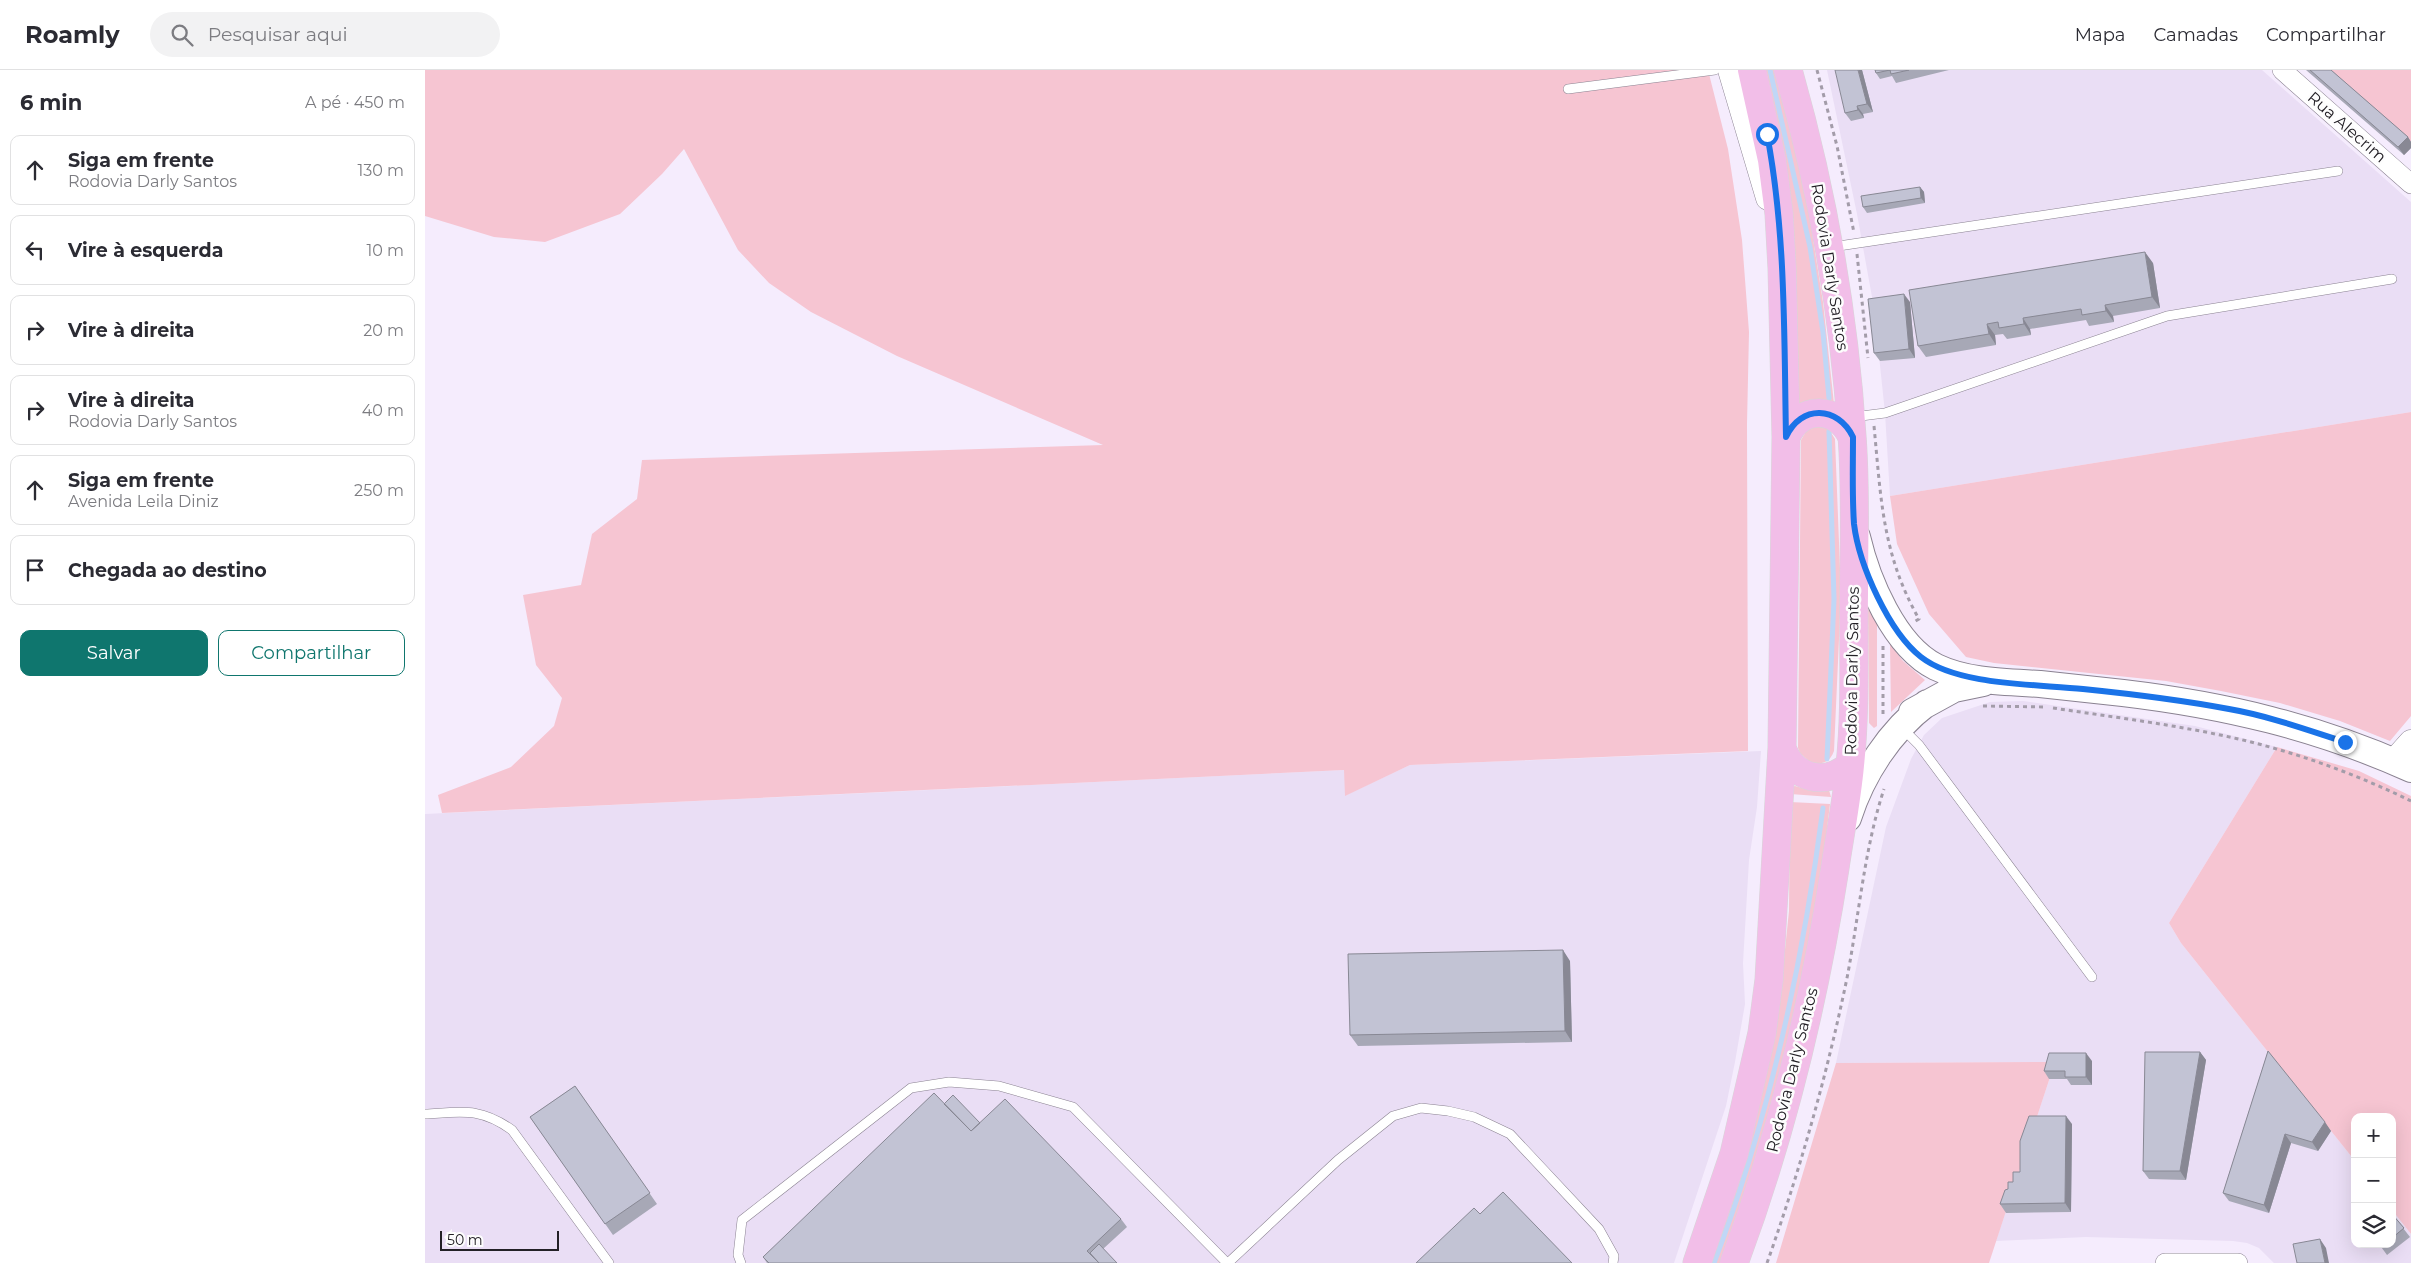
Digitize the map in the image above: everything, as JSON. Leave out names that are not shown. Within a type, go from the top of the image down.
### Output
[{"type":"main road","points":[[1697,1263],[1734,1154],[1762,1033],[1769,980],[1782,748],[1786,437],[1781,241],[1772,160],[1752,70]]},
{"type":"main road","name":"Rodovia Darly Santos","points":[[1734,1263],[1767,1166],[1794,1070],[1816,974],[1837,856],[1850,765],[1855,525],[1852,428],[1841,326],[1829,247],[1814,171],[1788,70]]},
{"type":"main road","points":[[1786,437],[1790,429],[1803,417],[1819,413],[1828,414],[1852,428]]},
{"type":"main road","points":[[1855,525],[1866,567],[1874,587],[1899,632],[1911,649],[1935,666],[1949,672],[1997,681],[2124,693],[2236,710],[2284,722],[2403,765]]},
{"type":"main road","points":[[1782,748],[1795,770],[1811,778],[1828,778],[1844,771],[1927,702],[1954,689],[1997,681]]},
{"type":"main road","points":[[1837,856],[1858,792],[1894,728]]},
{"type":"street","points":[[1730,70],[1781,241]]},
{"type":"street","name":"Rua Alecrim","points":[[2282,70],[2409,179]]},
{"type":"street","points":[[2403,765],[2411,742]]},
{"type":"street","points":[[2165,1263],[2238,1263]]},
{"type":"lane","points":[[1568,89],[1715,70]]},
{"type":"lane","points":[[1829,247],[2338,171]]},
{"type":"lane","points":[[1852,428],[1885,413],[2167,316],[2393,279]]},
{"type":"lane","points":[[1894,728],[1919,745],[2092,977]]},
{"type":"lane","points":[[741,1263],[738,1255],[742,1220],[911,1088],[949,1082],[999,1086],[1073,1107],[1227,1263],[1338,1160],[1393,1116],[1421,1108],[1449,1111],[1474,1117],[1510,1134],[1599,1228],[1613,1256],[1613,1263]]},
{"type":"lane","points":[[425,1114],[473,1111],[496,1118],[512,1130],[609,1263]]},
{"type":"path","points":[[1894,728],[1883,642],[1899,632]]},
{"type":"path","points":[[1976,707],[1992,705],[2049,707],[2178,727],[2243,740],[2345,771],[2411,801]]},
{"type":"path","points":[[1767,1263],[1797,1175],[1824,1078],[1846,980],[1871,836],[1887,783]]},
{"type":"shaded area","points":[[425,70],[1708,70],[1728,149],[1742,240],[1749,332],[1747,424],[1748,751],[1410,765],[1345,796],[1344,770],[442,813],[438,795],[511,767],[554,726],[562,698],[536,665],[523,595],[581,585],[592,534],[637,499],[642,460],[1103,445],[897,356],[811,312],[769,283],[738,250],[684,149],[662,174],[620,214],[545,242],[494,237],[425,216]]},
{"type":"shaded area","points":[[1760,70],[1776,70],[1807,201],[1823,302],[1834,404],[1813,400],[1795,408]]},
{"type":"shaded area","points":[[1827,70],[2262,70],[2411,202],[2411,412],[1890,496],[1885,413],[1874,308],[1857,214]]},
{"type":"shaded area","points":[[2327,70],[2411,70],[2411,143]]},
{"type":"shaded area","points":[[2411,412],[2411,716],[2390,741],[2340,721],[2280,703],[2221,691],[2166,681],[1994,663],[1966,657],[1929,614],[1897,544],[1890,496]]},
{"type":"shaded area","points":[[1827,426],[1835,439],[1841,594],[1834,751],[1826,762],[1812,764],[1800,753],[1798,748],[1801,440],[1808,428]]},
{"type":"shaded area","points":[[1871,609],[1877,624],[1877,726],[1874,728],[1869,723],[1868,610]]},
{"type":"shaded area","points":[[1890,644],[1903,661],[1925,680],[1891,712]]},
{"type":"shaded area","points":[[2023,701],[2195,726],[2277,747],[2169,923],[2181,943],[2351,1156],[2351,1248],[2396,1248],[2396,1215],[2411,1234],[2411,1263],[2274,1263],[2259,1248],[2247,1243],[2233,1241],[2086,1237],[1996,1241],[2055,1062],[1836,1063],[1886,827],[1911,759],[1924,735],[1942,718],[1990,702]]},
{"type":"shaded area","points":[[2277,747],[2359,771],[2411,796],[2411,1234],[2396,1215],[2396,1113],[2351,1113],[2351,1156],[2181,943],[2169,923]]},
{"type":"shaded area","points":[[1761,751],[1757,807],[1749,860],[1743,963],[1745,1004],[1726,1106],[1674,1263],[425,1263],[425,814],[1345,770],[1346,795],[1410,765]]},
{"type":"shaded area","points":[[1795,786],[1813,791],[1829,790],[1831,797],[1790,794],[1790,788]]},
{"type":"shaded area","points":[[1790,802],[1830,804],[1820,883],[1799,1000],[1770,1116],[1721,1263],[1707,1263],[1778,1017],[1789,911]]},
{"type":"shaded area","points":[[2055,1062],[1989,1263],[1776,1263],[1836,1063]]},
{"type":"building","points":[[1835,70],[1858,70],[1867,104],[1857,106],[1858,110],[1845,113]]},
{"type":"building","points":[[1875,70],[1890,70],[1876,73]]},
{"type":"building","points":[[1890,70],[1909,70],[1891,74]]},
{"type":"building","points":[[2310,70],[2331,70],[2408,137],[2398,147]]},
{"type":"building","points":[[1920,187],[1921,198],[1863,207],[1861,196]]},
{"type":"building","points":[[2145,252],[2152,297],[2105,305],[2106,311],[2082,315],[2081,309],[2023,318],[2024,324],[1999,328],[1998,322],[1987,324],[1989,334],[1918,346],[1909,290]]},
{"type":"building","points":[[1904,294],[1909,349],[1874,353],[1868,299]]},
{"type":"building","points":[[1563,950],[1565,1031],[1350,1035],[1348,954]]},
{"type":"building","points":[[2268,1051],[2325,1122],[2312,1142],[2285,1134],[2264,1205],[2223,1193]]},
{"type":"building","points":[[2145,1052],[2200,1052],[2180,1171],[2143,1171]]},
{"type":"building","points":[[2049,1053],[2086,1053],[2086,1077],[2065,1077],[2065,1071],[2044,1071]]},
{"type":"building","points":[[575,1086],[650,1193],[605,1224],[530,1117]]},
{"type":"building","points":[[934,1093],[971,1131],[1005,1099],[1121,1219],[1087,1251],[1099,1263],[769,1263],[763,1257]]},
{"type":"building","points":[[953,1095],[980,1123],[971,1131],[944,1104]]},
{"type":"building","points":[[2029,1116],[2066,1116],[2065,1203],[2000,1204],[2005,1190],[2008,1189],[2008,1182],[2013,1182],[2013,1172],[2020,1172],[2020,1141]]},
{"type":"building","points":[[1503,1192],[1572,1263],[1416,1263],[1474,1208],[1480,1214]]},
{"type":"building","points":[[2396,1219],[2404,1228],[2396,1235]]},
{"type":"building","points":[[2320,1239],[2325,1263],[2297,1263],[2293,1244]]},
{"type":"building","points":[[1099,1244],[1117,1263],[1099,1263],[1090,1253]]},
{"type":"waterway","points":[[1770,70],[1810,247],[1823,332],[1829,398]]},
{"type":"waterway","points":[[1827,759],[1834,599],[1829,431]]},
{"type":"waterway","points":[[1714,1263],[1752,1152],[1782,1038],[1805,924],[1823,808]]},
{"type":"route","points":[[1767,134],[1776,187],[1781,241],[1786,437],[1795,422],[1803,417],[1819,413],[1828,414],[1836,418],[1843,422],[1849,430],[1853,437],[1855,525],[1859,546],[1874,587],[1885,609],[1903,640],[1911,649],[1935,666],[1949,672],[1997,681],[2124,693],[2229,709],[2284,722],[2345,742]]}]
